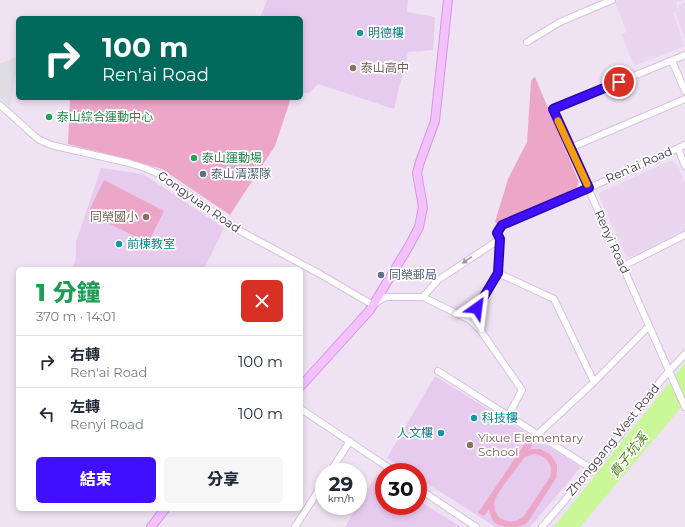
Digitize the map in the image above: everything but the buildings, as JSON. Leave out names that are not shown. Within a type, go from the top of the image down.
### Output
[{"type":"main road","points":[[303,384],[370,310],[413,241],[421,220],[422,199],[417,173],[434,126],[436,115],[448,0]]},
{"type":"main road","points":[[151,527],[163,511]]},
{"type":"street","points":[[527,42],[560,22],[612,0]]},
{"type":"street","points":[[685,55],[672,60],[685,91]]},
{"type":"street","name":"Renyi Road","points":[[672,60],[553,109],[685,407]]},
{"type":"street","points":[[570,148],[685,99]]},
{"type":"street","name":"Gongyuan Road","points":[[0,105],[38,139],[44,142],[58,147],[129,163],[159,174],[231,226],[320,274],[373,305]]},
{"type":"street","name":"Ren'ai Road","points":[[500,239],[497,233],[502,225],[685,145]]},
{"type":"street","points":[[678,148],[685,166]]},
{"type":"street","points":[[623,266],[685,235]]},
{"type":"street","points":[[423,297],[438,280],[500,239]]},
{"type":"street","points":[[470,320],[498,273],[500,239]]},
{"type":"street","points":[[498,273],[554,299],[594,382]]},
{"type":"street","points":[[373,305],[384,297],[423,297],[470,320],[481,331],[522,390],[508,416]]},
{"type":"street","points":[[537,435],[594,382],[649,326]]},
{"type":"street","name":"Zhonggang West Road","points":[[542,527],[592,469],[685,354]]},
{"type":"street","points":[[438,371],[592,469]]},
{"type":"street","points":[[303,410],[382,463]]},
{"type":"street","points":[[336,463],[350,441]]},
{"type":"street","points":[[427,494],[476,527]]},
{"type":"street","points":[[295,527],[315,496]]},
{"type":"shaded area","name":"泰山高中","points":[[267,0],[408,0],[407,12],[435,17],[433,50],[408,52],[394,109],[318,84],[308,94],[303,92],[303,16],[261,16]]},
{"type":"shaded area","points":[[619,0],[685,0],[676,3],[679,11],[673,13],[685,46],[634,66],[621,34],[627,32],[615,2]]},
{"type":"shaded area","points":[[685,2],[685,40],[675,13],[680,11],[678,5]]},
{"type":"shaded area","points":[[15,57],[16,71],[10,107],[0,97],[0,64]]},
{"type":"shaded area","points":[[535,77],[579,182],[576,189],[499,224],[495,222],[508,179],[527,142],[531,81]]},
{"type":"shaded area","name":"泰山運動場","points":[[70,100],[290,100],[275,146],[230,215],[162,169],[68,144]]},
{"type":"shaded area","points":[[669,161],[672,161],[678,166],[685,183],[685,232],[630,257],[626,257],[599,193]]},
{"type":"shaded area","name":"同榮國小","points":[[101,168],[143,174],[224,228],[205,267],[73,267],[76,258],[76,242]]},
{"type":"shaded area","points":[[104,180],[164,211],[148,243],[88,213]]},
{"type":"shaded area","name":"Yixue Elementary School","points":[[435,376],[581,467],[530,527],[496,527],[427,484],[427,463],[395,463],[387,458]]},
{"type":"shaded area","points":[[528,439],[533,443],[530,449],[540,449],[551,455],[557,465],[556,478],[528,522],[519,526],[505,527],[495,523],[491,517],[489,509],[484,516],[478,513]],"holes":[[[534,454],[546,459],[550,465],[550,477],[524,516],[512,521],[501,519],[497,515],[495,509],[494,503],[497,496],[507,480],[525,457]]]},
{"type":"shaded area","points":[[375,477],[375,515],[427,515],[427,506],[461,527],[345,527],[352,515],[367,515],[367,491]]},
{"type":"water","name":"貴子坑溪","points":[[685,363],[685,403],[580,527],[554,527]]},
{"type":"slow traffic","points":[[558,121],[587,184]]},
{"type":"place","name":"明德樓","points":[[360,33]]},
{"type":"place","name":"泰山高中","points":[[353,68]]},
{"type":"place","name":"泰山綜合運動中心","points":[[49,117]]},
{"type":"place","name":"泰山運動場","points":[[194,158]]},
{"type":"place","name":"泰山清潔隊","points":[[203,174]]},
{"type":"place","name":"同榮國小","points":[[146,217]]},
{"type":"place","name":"前棟教室","points":[[119,244]]},
{"type":"place","name":"同榮郵局","points":[[381,275]]},
{"type":"place","name":"科技樓","points":[[474,418]]},
{"type":"place","name":"人文樓","points":[[441,433]]},
{"type":"place","name":"Yixue Elementary School","points":[[470,445]]},
{"type":"route","points":[[477,308],[498,273],[500,239],[497,233],[502,225],[589,188],[553,109],[619,82]]}]
